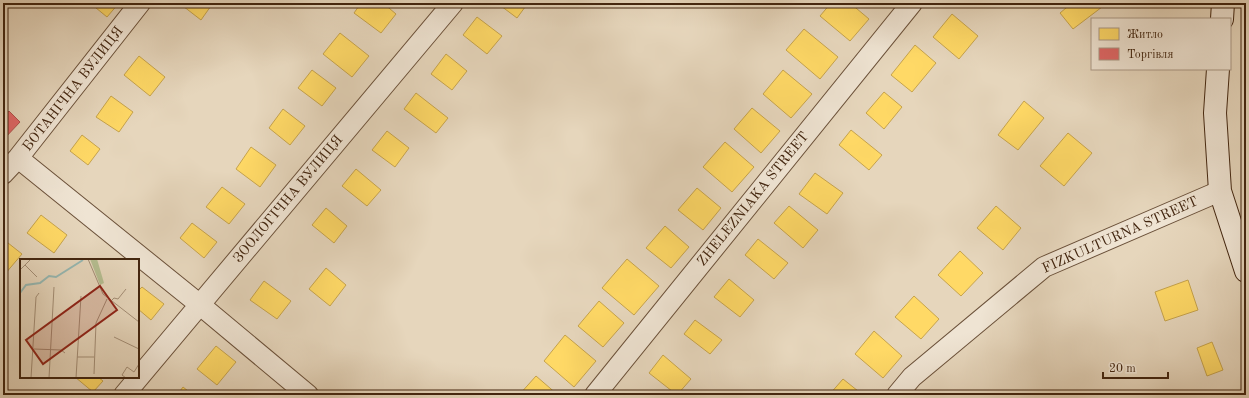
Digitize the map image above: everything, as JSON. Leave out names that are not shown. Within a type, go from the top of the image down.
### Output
[{"type":"street","name":"БОТАНІЧНА ВУЛИЦЯ","points":[[3,174],[18,158],[140,3]]},
{"type":"street","name":"ЗООЛОГІЧНА ВУЛИЦЯ","points":[[139,377],[453,3]]},
{"type":"street","name":"ZHELEZNIAKA STREET","points":[[595,395],[912,3]]},
{"type":"street","points":[[1222,18],[1223,3]]},
{"type":"street","points":[[1218,70],[1215,113],[1220,191],[1246,271]]},
{"type":"street","points":[[18,158],[199,304],[308,395]]},
{"type":"street","name":"FIZKULTURNA STREET","points":[[897,395],[912,378],[1044,267],[1220,191]]},
{"type":"street","name":"ЗООЛОГІЧНА ВУЛИЦЯ","points":[[124,395],[138,378]]},
{"type":"building: Житло","points":[[90,3],[119,3],[107,17]]},
{"type":"building: Житло","points":[[179,3],[213,3],[201,20]]},
{"type":"building: Житло","points":[[361,3],[383,3],[396,14],[381,33],[354,13]]},
{"type":"building: Житло","points":[[497,3],[528,3],[517,18]]},
{"type":"building: Житло","points":[[831,3],[850,3],[869,19],[850,41],[820,16]]},
{"type":"building: Житло","points":[[1072,3],[1100,3],[1102,7],[1073,29],[1060,13]]},
{"type":"building: Житло","points":[[952,14],[978,36],[959,59],[933,37]]},
{"type":"building: Житло","points":[[477,17],[502,36],[487,54],[463,35]]},
{"type":"building: Житло","points":[[804,29],[838,57],[820,79],[786,50]]},
{"type":"building: Житло","points":[[340,33],[369,56],[352,77],[323,54]]},
{"type":"building: Житло","points":[[915,45],[936,63],[912,92],[891,75]]},
{"type":"building: Житло","points":[[446,54],[467,71],[452,90],[431,74]]},
{"type":"building: Житло","points":[[139,56],[165,77],[150,96],[124,75]]},
{"type":"building: Житло","points":[[312,70],[336,88],[322,106],[298,88]]},
{"type":"building: Житло","points":[[783,70],[812,94],[791,118],[763,94]]},
{"type":"building: Житло","points":[[884,92],[902,107],[884,129],[866,113]]},
{"type":"building: Житло","points":[[416,93],[448,118],[436,133],[404,109]]},
{"type":"building: Житло","points":[[111,96],[133,112],[119,132],[96,117]]},
{"type":"building: Житло","points":[[1024,101],[1044,118],[1018,150],[998,135]]},
{"type":"building: Житло","points":[[752,108],[780,131],[761,153],[734,129]]},
{"type":"building: Житло","points":[[283,109],[305,126],[290,145],[269,128]]},
{"type":"building: Житло","points":[[851,130],[882,155],[869,170],[839,145]]},
{"type":"building: Житло","points":[[387,131],[409,148],[395,167],[372,150]]},
{"type":"building: Житло","points":[[1068,133],[1092,153],[1064,186],[1040,166]]},
{"type":"building: Житло","points":[[82,135],[100,149],[88,165],[70,151]]},
{"type":"building: Житло","points":[[725,142],[754,167],[732,192],[703,167]]},
{"type":"building: Житло","points":[[251,147],[276,165],[260,187],[236,169]]},
{"type":"building: Житло","points":[[356,169],[381,190],[367,206],[342,186]]},
{"type":"building: Житло","points":[[815,173],[843,193],[827,214],[799,194]]},
{"type":"building: Житло","points":[[222,187],[245,204],[229,224],[206,207]]},
{"type":"building: Житло","points":[[697,188],[721,208],[703,230],[678,210]]},
{"type":"building: Житло","points":[[789,206],[818,230],[803,248],[774,223]]},
{"type":"building: Житло","points":[[996,206],[1021,228],[1003,250],[977,228]]},
{"type":"building: Житло","points":[[326,208],[347,226],[334,243],[312,225]]},
{"type":"building: Житло","points":[[41,215],[67,235],[54,253],[27,233]]},
{"type":"building: Житло","points":[[192,223],[217,242],[204,258],[180,238]]},
{"type":"building: Житло","points":[[665,226],[689,247],[671,268],[646,248]]},
{"type":"building: Житло","points":[[3,239],[22,254],[5,274],[3,272]]},
{"type":"building: Житло","points":[[758,239],[788,263],[774,279],[745,255]]},
{"type":"building: Житло","points":[[960,251],[983,273],[961,296],[938,275]]},
{"type":"building: Житло","points":[[627,259],[659,286],[634,315],[602,288]]},
{"type":"building: Житло","points":[[326,268],[346,285],[330,306],[309,289]]},
{"type":"building: Житло","points":[[729,279],[754,300],[740,317],[714,297]]},
{"type":"building: Житло","points":[[1188,280],[1198,310],[1165,321],[1155,292]]},
{"type":"building: Житло","points":[[264,281],[291,301],[277,319],[250,300]]},
{"type":"building: Житло","points":[[142,287],[164,304],[151,320],[139,310],[139,290]]},
{"type":"building: Житло","points":[[914,296],[939,319],[921,339],[895,317]]},
{"type":"building: Житло","points":[[599,301],[624,323],[603,347],[578,326]]},
{"type":"building: Житло","points":[[695,320],[722,340],[710,354],[684,334]]},
{"type":"building: Житло","points":[[874,331],[902,356],[883,378],[855,354]]},
{"type":"building: Житло","points":[[565,335],[596,361],[574,387],[544,361]]},
{"type":"building: Житло","points":[[1212,342],[1223,370],[1207,376],[1197,348]]},
{"type":"building: Житло","points":[[216,346],[236,362],[217,385],[197,369]]},
{"type":"building: Житло","points":[[663,355],[691,379],[677,395],[649,373]]},
{"type":"building: Житло","points":[[536,376],[558,395],[519,395]]},
{"type":"building: Житло","points":[[76,378],[99,378],[103,381],[93,392]]},
{"type":"building: Житло","points":[[843,379],[863,395],[829,395]]},
{"type":"building: Житло","points":[[183,387],[193,395],[177,395]]},
{"type":"building: Торгівля","points":[[9,111],[20,122],[3,140],[3,117]]}]
